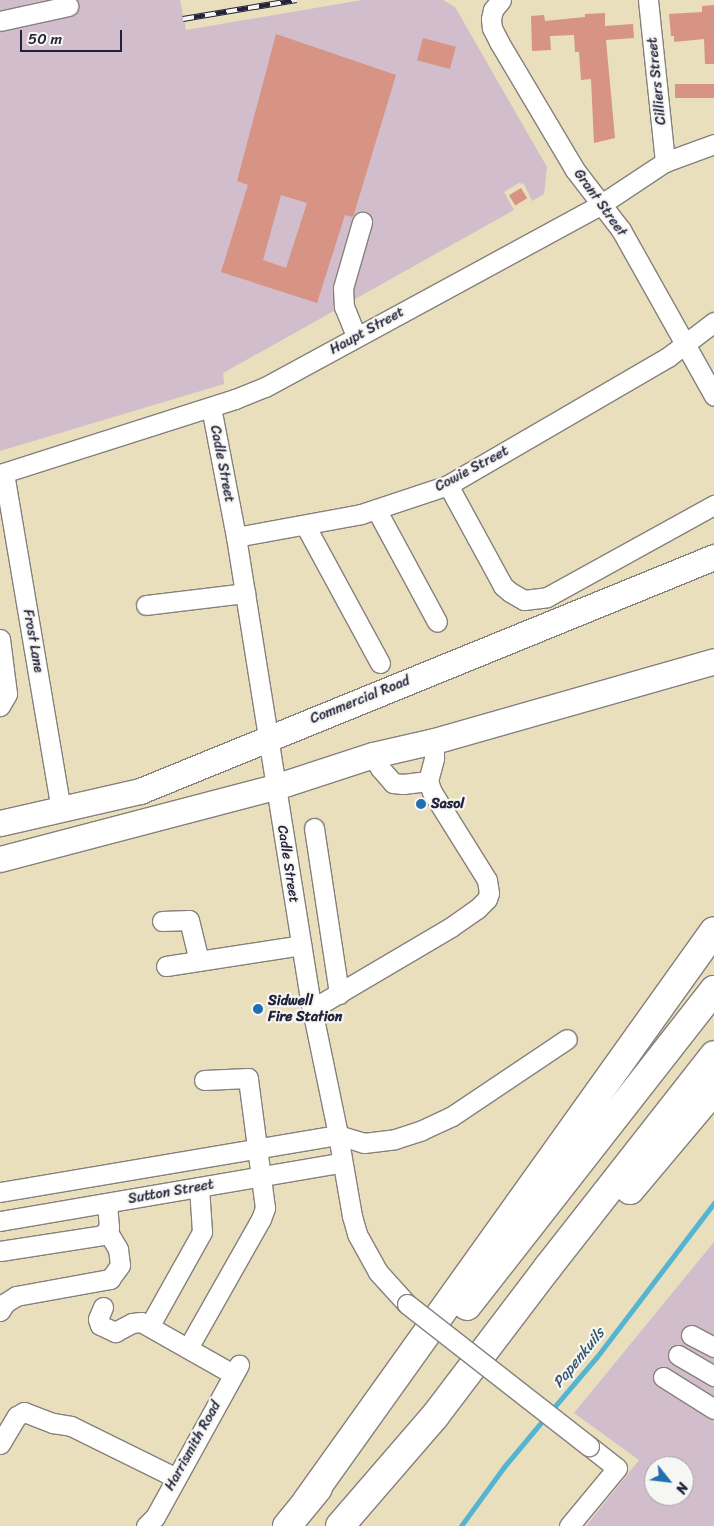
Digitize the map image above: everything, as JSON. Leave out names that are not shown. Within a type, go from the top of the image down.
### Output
[{"type":"highway","points":[[307,1501],[714,931]]},
{"type":"highway","points":[[287,1526],[505,1258],[714,990]]},
{"type":"highway","points":[[435,1416],[714,1054]]},
{"type":"highway","points":[[340,1526],[435,1416],[476,1372],[714,1090]]},
{"type":"main road","name":"Commercial Road","points":[[0,823],[140,790],[714,557]]},
{"type":"main road","points":[[0,859],[275,787],[373,755],[434,741],[714,661]]},
{"type":"street","name":"Cilliers Street","points":[[648,0],[665,162]]},
{"type":"street","name":"Grant Street","points":[[497,5],[491,19],[492,28],[499,42],[557,141],[600,205],[621,230],[714,396]]},
{"type":"street","points":[[0,21],[68,6]]},
{"type":"street","name":"Haupt Street","points":[[2,473],[211,407],[265,387],[600,205],[665,162],[714,144]]},
{"type":"street","points":[[356,336],[344,306],[343,288],[362,222]]},
{"type":"street","name":"Cowie Street","points":[[236,537],[305,525],[376,509],[448,485],[668,357],[714,322]]},
{"type":"street","name":"Cadle Street","points":[[211,407],[236,537],[312,1009],[338,1135],[341,1163],[357,1234],[378,1272],[407,1304],[617,1468],[569,1526]]},
{"type":"street","name":"Frost Lane","points":[[2,473],[61,809]]},
{"type":"street","points":[[448,485],[504,586],[524,600],[547,597],[714,505]]},
{"type":"street","points":[[376,509],[437,622]]},
{"type":"street","points":[[305,525],[380,663]]},
{"type":"street","points":[[146,605],[245,593]]},
{"type":"street","points":[[0,639],[7,694],[0,706]]},
{"type":"street","points":[[312,1009],[451,927],[477,910],[487,899],[489,893],[487,880],[432,792],[428,781],[434,758],[434,741]]},
{"type":"street","points":[[373,755],[380,768],[392,783],[403,784],[428,781]]},
{"type":"street","points":[[314,828],[339,994]]},
{"type":"street","points":[[162,922],[189,920],[200,961]]},
{"type":"street","points":[[166,966],[301,945]]},
{"type":"street","points":[[338,1135],[364,1142],[395,1139],[422,1130],[452,1116],[568,1039]]},
{"type":"street","points":[[103,1307],[98,1322],[110,1330],[118,1331],[136,1322],[150,1325],[188,1348],[264,1214],[265,1202],[262,1176],[248,1078],[204,1080]]},
{"type":"street","name":"Sutton Street","points":[[4,1191],[338,1135]]},
{"type":"street","points":[[341,1163],[364,1142]]},
{"type":"street","name":"Sutton Street","points":[[6,1220],[341,1163]]},
{"type":"street","points":[[150,1325],[202,1232],[199,1187]]},
{"type":"street","points":[[4,1191],[6,1220]]},
{"type":"street","points":[[0,1251],[81,1240],[103,1235],[107,1231],[110,1219],[107,1202]]},
{"type":"street","points":[[0,1311],[6,1303],[16,1296],[110,1279],[120,1265],[118,1249],[107,1231]]},
{"type":"street","points":[[691,1334],[714,1348]]},
{"type":"street","name":"Harrismith Road","points":[[146,1526],[155,1517],[236,1369],[188,1348]]},
{"type":"street","points":[[678,1355],[714,1376]]},
{"type":"street","points":[[663,1376],[714,1409]]},
{"type":"street","points":[[0,1444],[17,1416],[24,1412],[53,1423],[70,1426],[176,1478]]},
{"type":"shaded area","points":[[0,0],[180,0],[186,30],[362,0],[443,0],[455,7],[547,167],[544,194],[532,201],[524,184],[519,183],[504,192],[514,210],[223,373],[224,384],[0,451]]},
{"type":"shaded area","points":[[714,1242],[714,1526],[586,1526],[639,1460],[574,1413]]},
{"type":"building","points":[[714,5],[714,64],[705,64],[704,39],[674,42],[674,36],[671,36],[669,14],[702,12],[702,6]]},
{"type":"building","points":[[605,13],[605,26],[633,24],[634,38],[606,40],[615,138],[594,143],[591,79],[581,80],[579,52],[575,52],[574,35],[550,36],[551,50],[532,51],[531,16],[544,15],[545,21],[585,17],[585,14]]},
{"type":"building","points":[[276,34],[396,75],[354,214],[352,217],[345,215],[317,303],[221,272],[248,185],[237,181]],"holes":[[[281,195],[307,203],[286,268],[263,260]]]},
{"type":"building","points":[[423,38],[456,47],[450,69],[417,60]]},
{"type":"building","points":[[675,84],[714,84],[714,98],[675,98]]},
{"type":"building","points":[[521,188],[527,198],[515,205],[509,195]]},
{"type":"waterway","name":"Papenkuils","points":[[551,1411],[596,1358],[714,1203]]},
{"type":"waterway","name":"Papenkuils","points":[[461,1526],[504,1467],[545,1418]]},
{"type":"railway","points":[[183,19],[296,0]]},
{"type":"place","name":"Sasol","points":[[421,804]]},
{"type":"place","name":"Sidwell Fire Station","points":[[258,1009]]}]
